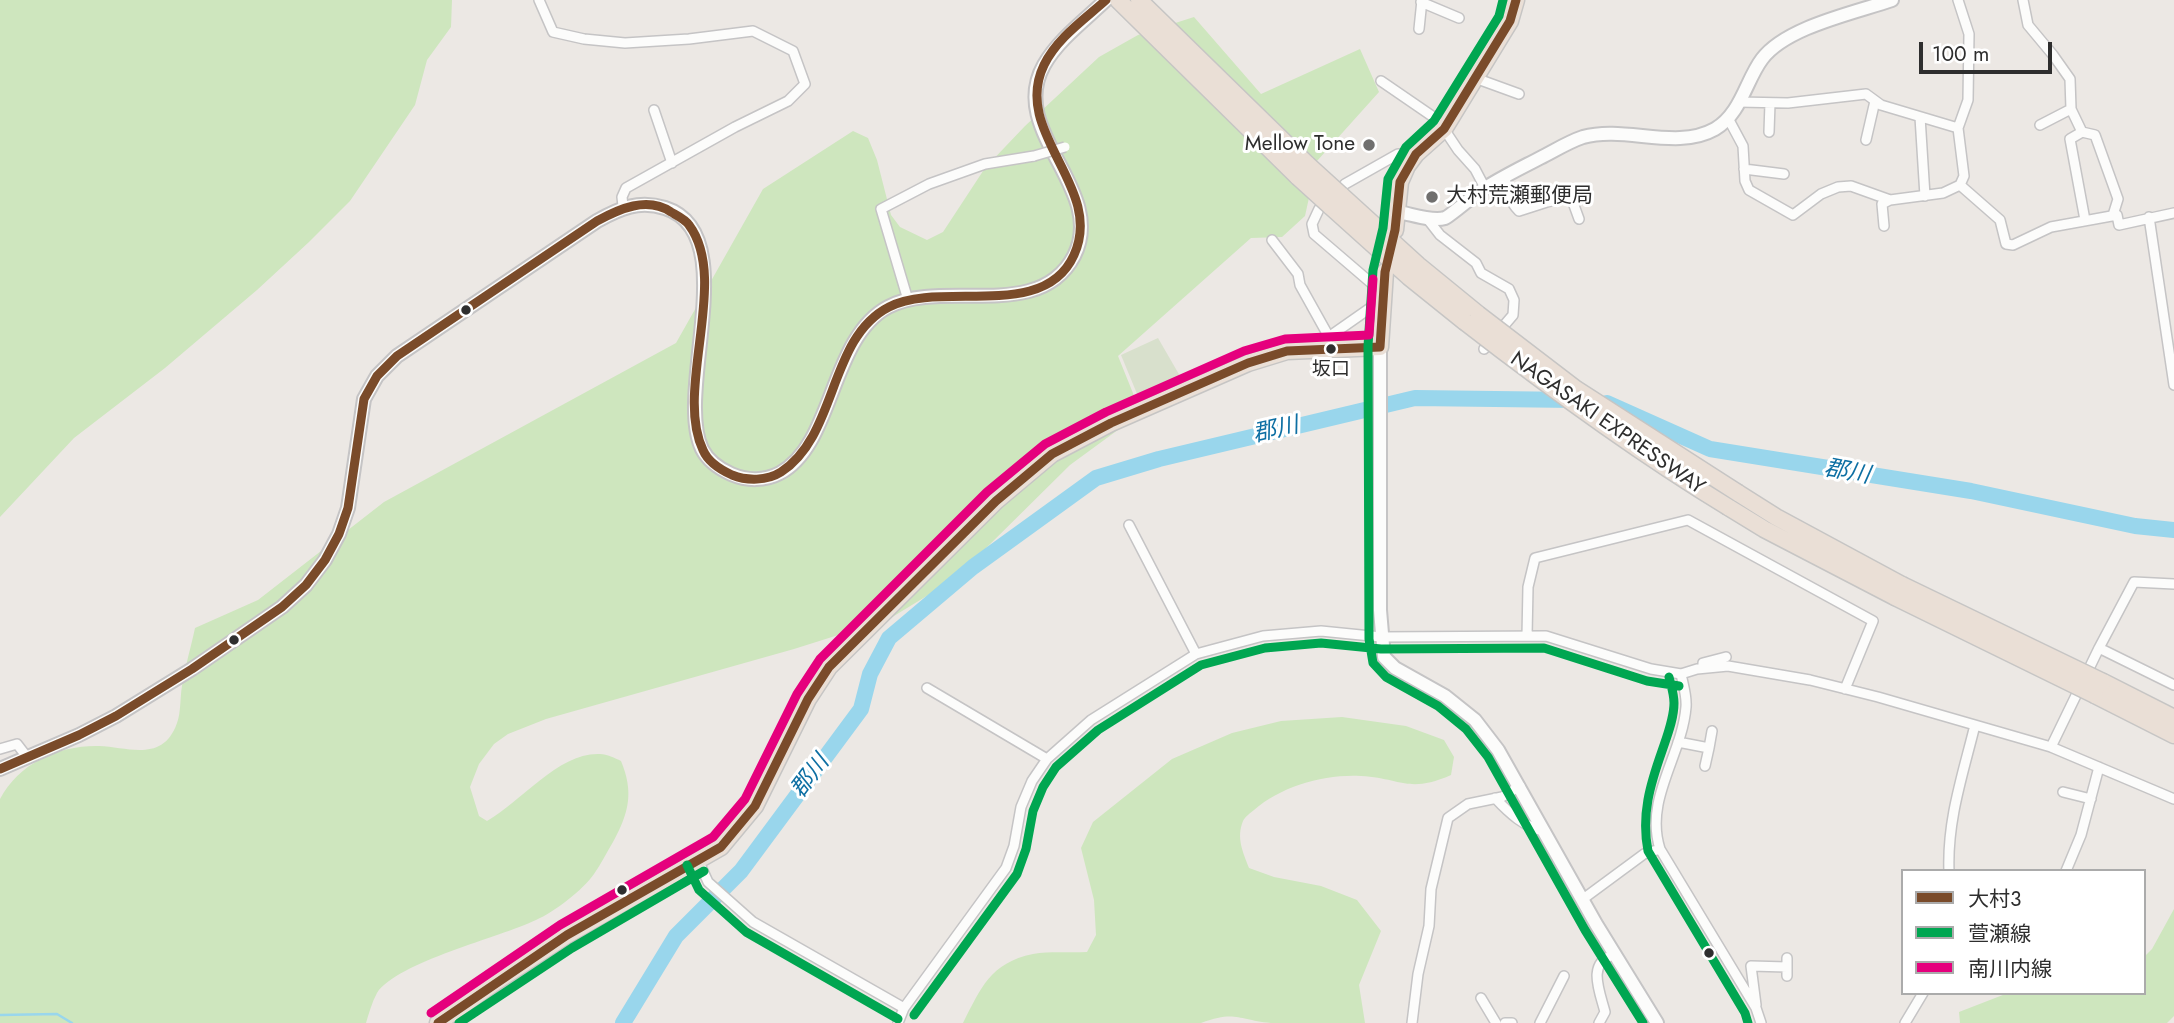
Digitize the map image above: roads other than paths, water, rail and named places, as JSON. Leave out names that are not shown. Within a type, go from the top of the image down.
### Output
[{"type":"highway","name":"NAGASAKI EXPRESSWAY","points":[[1118,0],[1335,200],[1471,318],[1733,500],[1776,517],[1898,591],[2099,688],[2174,718]]},
{"type":"highway","name":"NAGASAKI EXPRESSWAY","points":[[1139,0],[1303,171]]},
{"type":"highway","points":[[1395,230],[1400,182],[1416,154],[1444,129],[1510,21],[1516,0]]},
{"type":"highway","points":[[438,1023],[567,935],[720,846],[755,806],[808,699],[829,667],[1005,493],[1052,454],[1111,424],[1248,363],[1287,351],[1380,347],[1385,272]]},
{"type":"highway","name":"NAGASAKI EXPRESSWAY","points":[[2099,688],[2174,735]]},
{"type":"street","points":[[539,0],[553,32],[584,39],[625,43],[753,31],[793,51],[805,84],[788,101],[734,127],[626,188],[622,197],[623,206]]},
{"type":"street","points":[[0,769],[116,716],[192,669],[282,607],[306,585],[334,543],[348,508],[365,399],[377,376],[397,356],[597,220],[623,206],[653,204],[673,211],[689,224],[699,240],[704,262],[694,413],[697,435],[703,451],[718,467],[735,476],[752,480],[773,477],[790,467],[805,452],[856,338],[872,317],[908,300],[1027,292],[1046,284],[1063,271],[1075,254],[1080,233],[1079,210],[1072,190],[1041,129],[1035,97],[1042,68],[1052,53],[1106,0]]},
{"type":"street","points":[[1398,212],[1446,218],[1485,188],[1585,136],[1613,133],[1676,137],[1697,135],[1715,129],[1728,118],[1760,61],[1784,38],[1892,0]]},
{"type":"street","points":[[1884,226],[1882,204],[1943,193],[1960,185],[1964,176],[1958,128],[1968,100],[1969,34],[1958,0]]},
{"type":"street","points":[[2023,0],[2028,25],[2070,79],[2071,109],[2082,132]]},
{"type":"street","points":[[1419,29],[1422,1],[1459,18]]},
{"type":"street","points":[[1475,78],[1519,94]]},
{"type":"street","points":[[1381,80],[1432,116],[1475,169],[1485,188]]},
{"type":"street","points":[[1738,102],[1770,103],[1866,94],[1881,105],[1958,128]]},
{"type":"street","points":[[1866,140],[1875,100]]},
{"type":"street","points":[[1769,132],[1770,103]]},
{"type":"street","points":[[2040,125],[2071,109]]},
{"type":"street","points":[[654,110],[672,163]]},
{"type":"street","points":[[1920,117],[1925,196]]},
{"type":"street","points":[[1728,118],[1743,146],[1745,181],[1749,190],[1793,215],[1821,194],[1838,187],[1851,186],[1891,201]]},
{"type":"street","points":[[2085,220],[2070,139],[2082,132],[2095,135],[2118,199],[2113,215]]},
{"type":"street","points":[[908,300],[881,209],[940,180],[985,164],[1034,156],[1065,147]]},
{"type":"street","points":[[1312,349],[1383,296],[1314,234],[1312,224],[1319,209],[1345,184],[1398,154],[1416,154]]},
{"type":"street","points":[[1744,169],[1784,174]]},
{"type":"street","points":[[1504,177],[1512,205],[1519,211],[1571,197],[1579,219]]},
{"type":"street","points":[[1960,185],[2000,220],[2006,244],[2013,245],[2051,227],[2085,220],[2117,215],[2119,225],[2174,213]]},
{"type":"street","points":[[1426,217],[1440,235],[1476,263],[1481,273],[1508,289],[1514,300],[1513,315],[1484,349]]},
{"type":"street","points":[[2150,217],[2174,385]]},
{"type":"street","points":[[1272,240],[1298,274],[1300,285],[1329,337]]},
{"type":"street","points":[[1380,347],[1381,637],[1384,657],[1395,668],[1445,696],[1475,720],[1520,786],[1614,955],[1657,1023]]},
{"type":"street","points":[[1527,636],[1528,587],[1535,558],[1688,520],[1873,621],[1845,689]]},
{"type":"street","points":[[1129,525],[1196,654]]},
{"type":"street","points":[[2050,747],[2134,582],[2174,584]]},
{"type":"street","points":[[898,1023],[904,1008],[1006,868],[1014,846],[1021,807],[1032,781],[1047,759],[1091,720],[1196,654],[1263,636],[1321,631],[1381,637],[1546,636],[1651,669],[1681,674],[1703,668],[1728,666],[1845,689],[1975,724],[2050,747],[2174,799]]},
{"type":"street","points":[[2099,648],[2174,685]]},
{"type":"street","points":[[1703,668],[1703,663],[1726,657]]},
{"type":"street","points":[[1681,674],[1686,706],[1655,820],[1660,849],[1763,1023]]},
{"type":"street","points":[[927,688],[1047,759]]},
{"type":"street","points":[[1949,869],[1948,842],[1952,811],[1975,724]]},
{"type":"street","points":[[1705,766],[1713,731]]},
{"type":"street","points":[[1678,742],[1709,748]]},
{"type":"street","points":[[0,749],[17,744],[27,757]]},
{"type":"street","points":[[2067,869],[2081,835],[2099,767]]},
{"type":"street","points":[[1412,1023],[1418,974],[1429,926],[1431,889],[1448,818],[1468,804],[1495,798],[1520,786]]},
{"type":"street","points":[[2063,792],[2091,799]]},
{"type":"street","points":[[1495,798],[1532,829],[1545,831]]},
{"type":"street","points":[[1583,898],[1644,854],[1660,849]]},
{"type":"street","points":[[698,860],[708,882],[752,922],[904,1008]]},
{"type":"street","points":[[1599,1023],[1605,1012],[1596,974],[1598,966],[1606,957],[1614,955]]},
{"type":"street","points":[[1756,1008],[1751,966],[1787,967]]},
{"type":"street","points":[[1540,1023],[1564,976]]},
{"type":"street","points":[[1905,1023],[1922,995]]},
{"type":"street","points":[[1480,998],[1496,1023]]},
{"type":"street","points":[[1505,1023],[1512,1023]]},
{"type":"waterway","name":"郡川","points":[[623,1023],[676,936],[741,871],[861,709],[870,674],[889,638],[973,567],[1096,478],[1159,459],[1415,398],[1575,400]]},
{"type":"waterway","name":"郡川","points":[[1607,403],[1710,449],[1971,491],[2135,526],[2174,530]]},
{"type":"waterway","points":[[0,1015],[57,1014],[72,1023]]},
{"type":"place","name":"Mellow Tone","points":[[1369,145]]},
{"type":"place","name":"大村荒瀬郵便局","points":[[1432,197]]},
{"type":"place","name":"坂口","points":[[1331,349]]}]
